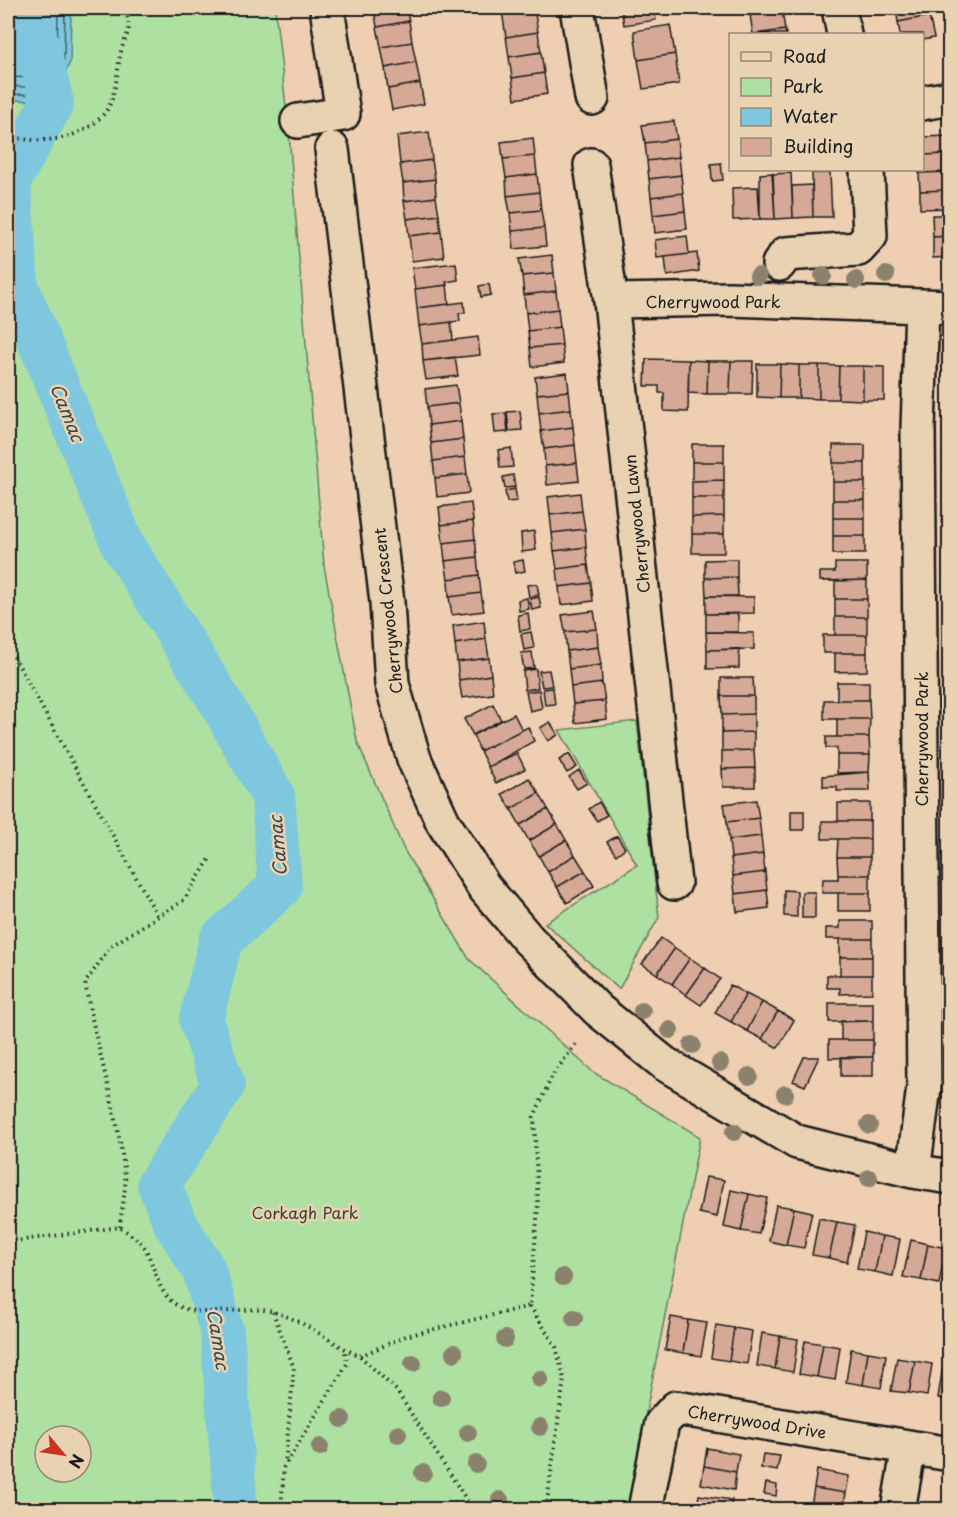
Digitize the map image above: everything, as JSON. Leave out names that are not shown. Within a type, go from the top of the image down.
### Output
[{"type":"street","points":[[298,121],[343,114],[327,8]]},
{"type":"street","points":[[577,8],[592,98]]},
{"type":"street","points":[[839,8],[843,33]]},
{"type":"street","points":[[924,103],[950,98]]},
{"type":"street","name":"Cherrywood Crescent","points":[[332,149],[387,602],[392,684],[414,759],[444,822],[484,887],[528,939],[598,1010],[665,1065],[797,1142],[913,1171],[950,1177]]},
{"type":"street","name":"Cherrywood Lawn","points":[[591,165],[611,301],[674,883]]},
{"type":"street","points":[[779,264],[786,254],[858,249],[870,236],[867,171]]},
{"type":"street","name":"Cherrywood Park","points":[[611,301],[726,299],[936,307],[918,429],[924,1087],[913,1171]]},
{"type":"street","name":"Cherrywood Drive","points":[[645,1509],[662,1423],[676,1408],[950,1454]]},
{"type":"street","points":[[898,1509],[909,1447]]},
{"type":"path","points":[[8,136],[49,141],[90,126],[107,110],[121,49],[131,26],[125,8]]},
{"type":"path","points":[[8,646],[157,915]]},
{"type":"path","points":[[120,1227],[125,1180],[113,1101],[92,1028],[85,983],[111,946],[184,900],[211,857]]},
{"type":"path","points":[[546,1509],[564,1379],[556,1347],[530,1306],[538,1206],[534,1118],[552,1076],[578,1041]]},
{"type":"path","points":[[8,1242],[120,1227],[144,1246],[158,1282],[173,1303],[194,1314],[248,1308],[273,1311],[305,1324],[345,1350],[360,1356],[396,1390],[473,1509]]},
{"type":"path","points":[[360,1356],[406,1336],[530,1306]]},
{"type":"path","points":[[273,1311],[294,1368],[281,1509]]},
{"type":"path","points":[[284,1467],[347,1364],[345,1350]]},
{"type":"green space","name":"Corkagh Park","points":[[8,8],[275,8],[289,134],[324,566],[357,741],[404,850],[469,959],[593,1072],[700,1137],[627,1509],[8,1509]]},
{"type":"green space","points":[[637,721],[659,917],[619,989],[545,923],[637,865],[559,730]]},
{"type":"water","points":[[8,8],[71,8],[70,62],[52,103],[8,99]]},
{"type":"building","points":[[374,8],[406,8],[409,21],[377,27]]},
{"type":"building","points":[[501,8],[523,8],[502,11]]},
{"type":"building","points":[[534,8],[538,32],[506,37],[502,11]]},
{"type":"building","points":[[621,8],[654,8],[656,20],[624,25]]},
{"type":"building","points":[[896,8],[928,8],[929,16],[898,22]]},
{"type":"building","points":[[782,10],[785,30],[753,33],[750,15]]},
{"type":"building","points":[[929,16],[934,38],[924,40],[924,33],[900,33],[898,22]]},
{"type":"building","points":[[409,21],[412,42],[381,47],[377,27]]},
{"type":"building","points":[[670,25],[675,54],[638,60],[634,31]]},
{"type":"building","points":[[785,30],[786,33],[764,33]]},
{"type":"building","points":[[538,32],[541,52],[509,57],[506,37]]},
{"type":"building","points":[[412,42],[416,62],[385,68],[381,47]]},
{"type":"building","points":[[541,52],[544,73],[512,78],[509,57]]},
{"type":"building","points":[[675,54],[679,84],[643,89],[638,60]]},
{"type":"building","points":[[416,62],[420,83],[388,89],[385,68]]},
{"type":"building","points":[[544,73],[547,94],[515,99],[512,78]]},
{"type":"building","points":[[420,83],[424,104],[392,110],[388,89]]},
{"type":"building","points":[[674,121],[677,139],[645,143],[642,125]]},
{"type":"building","points":[[429,132],[432,160],[400,164],[397,136]]},
{"type":"building","points":[[950,136],[950,154],[924,155],[924,137]]},
{"type":"building","points":[[533,138],[535,156],[503,159],[501,142]]},
{"type":"building","points":[[677,139],[679,157],[647,161],[645,143]]},
{"type":"building","points":[[950,154],[950,172],[919,173],[919,171],[924,171],[924,155]]},
{"type":"building","points":[[535,156],[537,174],[506,178],[503,159]]},
{"type":"building","points":[[679,157],[681,175],[649,179],[647,161]]},
{"type":"building","points":[[432,160],[435,179],[403,183],[400,164]]},
{"type":"building","points":[[721,163],[723,180],[712,181],[711,164]]},
{"type":"building","points":[[950,172],[950,190],[920,191],[919,173]]},
{"type":"building","points":[[772,173],[775,219],[760,219],[760,174]]},
{"type":"building","points":[[791,173],[793,218],[775,219],[773,174]]},
{"type":"building","points":[[812,173],[830,173],[832,217],[813,217]]},
{"type":"building","points":[[537,174],[539,192],[507,196],[506,178]]},
{"type":"building","points":[[681,175],[683,193],[651,197],[649,179]]},
{"type":"building","points":[[435,179],[436,197],[404,201],[403,183]]},
{"type":"building","points":[[812,185],[813,217],[793,218],[792,186]]},
{"type":"building","points":[[758,187],[760,219],[733,220],[732,188]]},
{"type":"building","points":[[950,190],[950,208],[920,209],[920,191]]},
{"type":"building","points":[[539,192],[541,210],[510,213],[507,196]]},
{"type":"building","points":[[683,193],[685,211],[653,215],[651,197]]},
{"type":"building","points":[[436,197],[439,215],[407,219],[404,201]]},
{"type":"building","points":[[541,210],[544,228],[512,231],[510,213]]},
{"type":"building","points":[[685,211],[687,229],[655,233],[653,215]]},
{"type":"building","points":[[439,215],[441,232],[409,236],[407,219]]},
{"type":"building","points":[[932,215],[950,215],[950,236],[933,237]]},
{"type":"building","points":[[544,228],[546,246],[514,249],[512,231]]},
{"type":"building","points":[[441,232],[444,257],[412,261],[409,236]]},
{"type":"building","points":[[687,236],[689,254],[657,258],[655,240]]},
{"type":"building","points":[[950,236],[950,257],[933,258],[933,237]]},
{"type":"building","points":[[697,253],[699,271],[667,276],[665,257]]},
{"type":"building","points":[[552,255],[554,273],[522,276],[519,259]]},
{"type":"building","points":[[456,263],[458,280],[446,282],[447,285],[415,289],[412,268]]},
{"type":"building","points":[[554,273],[556,291],[524,295],[522,276]]},
{"type":"building","points":[[489,284],[491,295],[481,297],[479,286]]},
{"type":"building","points":[[447,285],[449,304],[417,308],[415,289]]},
{"type":"building","points":[[556,291],[558,309],[526,313],[524,295]]},
{"type":"building","points":[[464,302],[465,313],[459,313],[460,321],[419,326],[417,308]]},
{"type":"building","points":[[558,309],[560,327],[528,331],[526,313]]},
{"type":"building","points":[[451,322],[453,340],[422,344],[419,326]]},
{"type":"building","points":[[560,327],[562,345],[530,348],[528,331]]},
{"type":"building","points":[[478,337],[480,355],[423,361],[422,344]]},
{"type":"building","points":[[562,345],[564,363],[532,367],[530,348]]},
{"type":"building","points":[[455,357],[458,376],[426,380],[423,361]]},
{"type":"building","points":[[646,359],[689,360],[688,412],[664,411],[664,393],[659,393],[659,386],[645,386]]},
{"type":"building","points":[[689,360],[708,361],[707,394],[688,393]]},
{"type":"building","points":[[708,361],[731,361],[730,394],[707,394]]},
{"type":"building","points":[[731,361],[753,361],[752,394],[730,394]]},
{"type":"building","points":[[757,364],[780,364],[779,398],[757,397]]},
{"type":"building","points":[[780,364],[799,365],[799,398],[779,398]]},
{"type":"building","points":[[799,365],[819,365],[819,399],[799,398]]},
{"type":"building","points":[[819,365],[839,366],[838,399],[819,399]]},
{"type":"building","points":[[839,366],[863,366],[863,400],[838,399]]},
{"type":"building","points":[[863,366],[884,367],[884,400],[863,400]]},
{"type":"building","points":[[567,373],[569,391],[537,394],[535,377]]},
{"type":"building","points":[[456,385],[459,403],[427,407],[425,389]]},
{"type":"building","points":[[569,391],[571,409],[539,413],[537,394]]},
{"type":"building","points":[[459,403],[461,421],[429,425],[427,407]]},
{"type":"building","points":[[571,409],[573,427],[541,431],[539,413]]},
{"type":"building","points":[[520,411],[522,430],[509,431],[507,412]]},
{"type":"building","points":[[506,413],[508,432],[495,433],[493,414]]},
{"type":"building","points":[[461,421],[463,439],[431,443],[429,425]]},
{"type":"building","points":[[573,427],[575,445],[544,449],[541,431]]},
{"type":"building","points":[[463,439],[465,457],[433,461],[431,443]]},
{"type":"building","points":[[692,444],[724,444],[724,462],[692,462]]},
{"type":"building","points":[[575,445],[577,463],[545,466],[544,449]]},
{"type":"building","points":[[833,445],[865,445],[865,463],[833,463]]},
{"type":"building","points":[[511,448],[513,467],[500,468],[498,450]]},
{"type":"building","points":[[465,457],[467,474],[435,478],[433,461]]},
{"type":"building","points":[[692,462],[724,462],[724,480],[692,481]]},
{"type":"building","points":[[577,463],[579,481],[547,485],[545,466]]},
{"type":"building","points":[[833,463],[865,463],[865,482],[833,482]]},
{"type":"building","points":[[467,474],[469,493],[437,497],[435,478]]},
{"type":"building","points":[[513,475],[515,487],[505,488],[503,477]]},
{"type":"building","points":[[724,480],[724,498],[692,498],[692,481]]},
{"type":"building","points":[[833,482],[865,482],[865,500],[833,500]]},
{"type":"building","points":[[515,489],[517,501],[507,502],[505,491]]},
{"type":"building","points":[[580,493],[582,511],[550,515],[548,497]]},
{"type":"building","points":[[692,498],[724,498],[724,516],[692,517]]},
{"type":"building","points":[[833,500],[865,500],[865,518],[833,518]]},
{"type":"building","points":[[471,503],[473,521],[441,525],[439,507]]},
{"type":"building","points":[[582,511],[585,529],[552,533],[550,515]]},
{"type":"building","points":[[724,516],[724,534],[692,534],[692,517]]},
{"type":"building","points":[[833,518],[865,518],[865,536],[833,536]]},
{"type":"building","points":[[473,521],[475,539],[443,543],[441,525]]},
{"type":"building","points":[[585,529],[586,547],[554,551],[552,533]]},
{"type":"building","points":[[534,531],[536,550],[522,552],[521,533]]},
{"type":"building","points":[[692,534],[724,534],[724,553],[692,553]]},
{"type":"building","points":[[833,536],[865,536],[865,554],[833,554]]},
{"type":"building","points":[[475,539],[477,557],[445,561],[443,543]]},
{"type":"building","points":[[586,547],[588,565],[557,569],[554,551]]},
{"type":"building","points":[[477,557],[479,575],[448,579],[445,561]]},
{"type":"building","points":[[737,559],[737,577],[705,578],[705,560]]},
{"type":"building","points":[[523,560],[525,571],[515,573],[513,562]]},
{"type":"building","points":[[835,563],[867,563],[867,580],[820,581],[820,572],[835,572]]},
{"type":"building","points":[[588,565],[591,583],[559,587],[557,569]]},
{"type":"building","points":[[479,575],[481,593],[449,597],[448,579]]},
{"type":"building","points":[[737,577],[738,596],[706,596],[705,578]]},
{"type":"building","points":[[867,580],[867,599],[835,599],[835,581]]},
{"type":"building","points":[[591,583],[593,601],[561,605],[559,587]]},
{"type":"building","points":[[537,584],[539,595],[529,597],[527,585]]},
{"type":"building","points":[[481,593],[484,611],[452,615],[449,597]]},
{"type":"building","points":[[706,596],[754,597],[754,613],[706,614]]},
{"type":"building","points":[[539,597],[541,608],[532,610],[530,599]]},
{"type":"building","points":[[527,598],[529,609],[519,611],[518,600]]},
{"type":"building","points":[[835,599],[867,599],[867,617],[835,617]]},
{"type":"building","points":[[594,611],[597,629],[565,632],[562,615]]},
{"type":"building","points":[[528,613],[530,629],[520,631],[518,615]]},
{"type":"building","points":[[706,614],[738,614],[738,632],[706,632]]},
{"type":"building","points":[[835,617],[867,617],[867,635],[835,635]]},
{"type":"building","points":[[484,621],[486,639],[455,644],[453,626]]},
{"type":"building","points":[[597,629],[598,647],[567,651],[565,632]]},
{"type":"building","points":[[531,632],[534,648],[524,650],[521,634]]},
{"type":"building","points":[[706,632],[754,633],[754,649],[707,650]]},
{"type":"building","points":[[823,635],[867,635],[867,653],[823,653]]},
{"type":"building","points":[[486,639],[489,658],[457,662],[455,644]]},
{"type":"building","points":[[598,647],[601,665],[569,669],[567,651]]},
{"type":"building","points":[[739,649],[739,668],[707,669],[707,650]]},
{"type":"building","points":[[532,652],[534,668],[524,669],[521,653]]},
{"type":"building","points":[[835,653],[867,653],[867,671],[835,672]]},
{"type":"building","points":[[489,658],[491,675],[459,680],[457,662]]},
{"type":"building","points":[[601,665],[602,683],[571,687],[569,669]]},
{"type":"building","points":[[536,669],[538,688],[525,690],[523,671]]},
{"type":"building","points":[[549,670],[552,686],[542,687],[539,671]]},
{"type":"building","points":[[491,675],[493,694],[462,698],[459,680]]},
{"type":"building","points":[[721,678],[753,678],[754,696],[721,696]]},
{"type":"building","points":[[837,682],[869,682],[869,700],[837,700]]},
{"type":"building","points":[[602,683],[605,701],[573,704],[571,687]]},
{"type":"building","points":[[553,688],[555,704],[545,705],[543,689]]},
{"type":"building","points":[[539,690],[542,708],[530,711],[526,692]]},
{"type":"building","points":[[721,696],[754,696],[754,714],[722,715]]},
{"type":"building","points":[[824,700],[869,700],[870,719],[824,719]]},
{"type":"building","points":[[605,701],[607,719],[575,723],[573,704]]},
{"type":"building","points":[[493,704],[501,720],[473,735],[464,719]]},
{"type":"building","points":[[514,714],[522,730],[480,751],[473,735]]},
{"type":"building","points":[[754,714],[754,732],[722,733],[722,715]]},
{"type":"building","points":[[837,719],[870,719],[869,737],[837,737]]},
{"type":"building","points":[[550,722],[558,735],[548,741],[540,728]]},
{"type":"building","points":[[528,727],[534,741],[488,767],[480,751]]},
{"type":"building","points":[[754,732],[754,750],[722,751],[722,733]]},
{"type":"building","points":[[826,737],[869,737],[870,755],[837,755],[837,748],[826,748]]},
{"type":"building","points":[[754,750],[755,768],[722,769],[722,751]]},
{"type":"building","points":[[517,753],[525,769],[496,783],[488,767]]},
{"type":"building","points":[[569,754],[577,767],[567,773],[559,760]]},
{"type":"building","points":[[837,755],[870,755],[869,772],[837,773]]},
{"type":"building","points":[[755,768],[755,787],[723,787],[722,769]]},
{"type":"building","points":[[579,770],[587,783],[577,789],[569,777]]},
{"type":"building","points":[[869,772],[870,791],[837,791],[837,787],[823,787],[823,776]]},
{"type":"building","points":[[529,778],[539,793],[511,809],[502,794]]},
{"type":"building","points":[[539,793],[548,809],[520,825],[511,809]]},
{"type":"building","points":[[756,800],[759,818],[727,822],[724,804]]},
{"type":"building","points":[[599,802],[607,815],[597,821],[589,809]]},
{"type":"building","points":[[838,803],[870,803],[870,821],[838,821]]},
{"type":"building","points":[[548,809],[557,824],[529,841],[520,825]]},
{"type":"building","points":[[791,811],[804,811],[804,830],[791,830]]},
{"type":"building","points":[[759,818],[761,836],[729,840],[727,822]]},
{"type":"building","points":[[822,821],[870,821],[870,839],[822,839]]},
{"type":"building","points":[[557,824],[566,840],[539,856],[529,841]]},
{"type":"building","points":[[617,836],[625,848],[616,855],[607,842]]},
{"type":"building","points":[[761,836],[763,854],[731,858],[729,840]]},
{"type":"building","points":[[838,839],[870,839],[870,857],[837,857]]},
{"type":"building","points":[[566,840],[575,855],[548,872],[539,856]]},
{"type":"building","points":[[763,854],[765,872],[733,876],[731,858]]},
{"type":"building","points":[[575,855],[585,871],[557,887],[548,872]]},
{"type":"building","points":[[837,857],[870,857],[870,875],[838,875]]},
{"type":"building","points":[[585,871],[594,886],[567,903],[557,887]]},
{"type":"building","points":[[765,872],[767,890],[735,894],[733,876]]},
{"type":"building","points":[[838,875],[870,875],[870,893],[822,893],[823,879],[838,879]]},
{"type":"building","points":[[767,890],[769,908],[737,912],[735,894]]},
{"type":"building","points":[[784,890],[797,891],[797,917],[784,916]]},
{"type":"building","points":[[802,892],[815,892],[815,918],[802,918]]},
{"type":"building","points":[[838,893],[870,893],[870,911],[838,911]]},
{"type":"building","points":[[840,921],[872,921],[872,939],[826,939],[826,928],[840,928]]},
{"type":"building","points":[[661,938],[675,948],[657,974],[642,964]]},
{"type":"building","points":[[840,939],[872,939],[872,957],[840,957]]},
{"type":"building","points":[[675,948],[690,958],[672,984],[657,974]]},
{"type":"building","points":[[840,957],[872,957],[872,975],[840,975]]},
{"type":"building","points":[[690,958],[705,968],[686,995],[672,984]]},
{"type":"building","points":[[705,968],[720,979],[701,1005],[686,995]]},
{"type":"building","points":[[827,975],[872,975],[872,993],[840,994],[840,988],[827,988]]},
{"type":"building","points":[[730,985],[746,994],[731,1022],[715,1013]]},
{"type":"building","points":[[746,994],[762,1002],[747,1031],[731,1022]]},
{"type":"building","points":[[762,1002],[778,1011],[762,1039],[747,1031]]},
{"type":"building","points":[[829,1003],[873,1003],[873,1021],[829,1022]]},
{"type":"building","points":[[778,1011],[794,1020],[778,1048],[762,1039]]},
{"type":"building","points":[[841,1021],[873,1021],[873,1040],[841,1040]]},
{"type":"building","points":[[829,1040],[873,1040],[873,1057],[829,1058]]},
{"type":"building","points":[[804,1057],[819,1057],[805,1086],[793,1081]]},
{"type":"building","points":[[841,1057],[873,1057],[873,1076],[841,1076]]},
{"type":"building","points":[[706,1177],[724,1180],[717,1217],[699,1213]]},
{"type":"building","points":[[731,1190],[749,1194],[741,1231],[724,1227]]},
{"type":"building","points":[[749,1194],[767,1198],[759,1234],[741,1231]]},
{"type":"building","points":[[776,1205],[794,1208],[786,1245],[769,1241]]},
{"type":"building","points":[[794,1208],[812,1212],[804,1248],[786,1245]]},
{"type":"building","points":[[819,1218],[837,1222],[829,1258],[812,1255]]},
{"type":"building","points":[[837,1222],[855,1225],[847,1262],[829,1258]]},
{"type":"building","points":[[864,1232],[882,1236],[875,1272],[857,1269]]},
{"type":"building","points":[[882,1236],[900,1239],[893,1276],[875,1272]]},
{"type":"building","points":[[911,1240],[928,1244],[921,1280],[903,1277]]},
{"type":"building","points":[[928,1244],[946,1248],[939,1284],[921,1280]]},
{"type":"building","points":[[671,1317],[688,1320],[683,1353],[665,1350]]},
{"type":"building","points":[[688,1320],[707,1323],[701,1356],[683,1353]]},
{"type":"building","points":[[716,1325],[734,1328],[729,1361],[711,1358]]},
{"type":"building","points":[[734,1328],[752,1331],[747,1364],[729,1361]]},
{"type":"building","points":[[762,1333],[780,1336],[775,1369],[757,1366]]},
{"type":"building","points":[[780,1336],[798,1339],[793,1372],[775,1369]]},
{"type":"building","points":[[805,1341],[823,1344],[817,1377],[799,1374]]},
{"type":"building","points":[[823,1344],[840,1347],[835,1380],[817,1377]]},
{"type":"building","points":[[851,1349],[868,1352],[863,1385],[846,1382]]},
{"type":"building","points":[[868,1352],[886,1355],[881,1388],[863,1385]]},
{"type":"building","points":[[897,1358],[915,1361],[909,1393],[891,1391]]},
{"type":"building","points":[[915,1361],[932,1364],[927,1396],[909,1393]]},
{"type":"building","points":[[943,1366],[950,1367],[950,1400],[938,1398]]},
{"type":"building","points":[[707,1448],[739,1454],[736,1472],[704,1466]]},
{"type":"building","points":[[763,1454],[780,1456],[777,1471],[761,1468]]},
{"type":"building","points":[[704,1466],[736,1472],[734,1490],[701,1484]]},
{"type":"building","points":[[817,1470],[849,1476],[846,1493],[814,1488]]},
{"type":"building","points":[[766,1483],[777,1485],[776,1496],[764,1494]]},
{"type":"building","points":[[814,1488],[846,1493],[843,1510],[811,1506]]},
{"type":"building","points":[[699,1495],[732,1500],[730,1510],[696,1510]]},
{"type":"building","points":[[948,1496],[950,1510],[946,1510]]},
{"type":"waterway","name":"Camac","points":[[28,8],[52,103],[9,181],[17,287],[123,545],[221,703],[273,796],[280,887],[221,940],[201,1020],[223,1085],[159,1184],[175,1223],[204,1270],[222,1332],[236,1510]]},
{"type":"waterway","name":"Camac","points":[[8,274],[17,287]]}]
